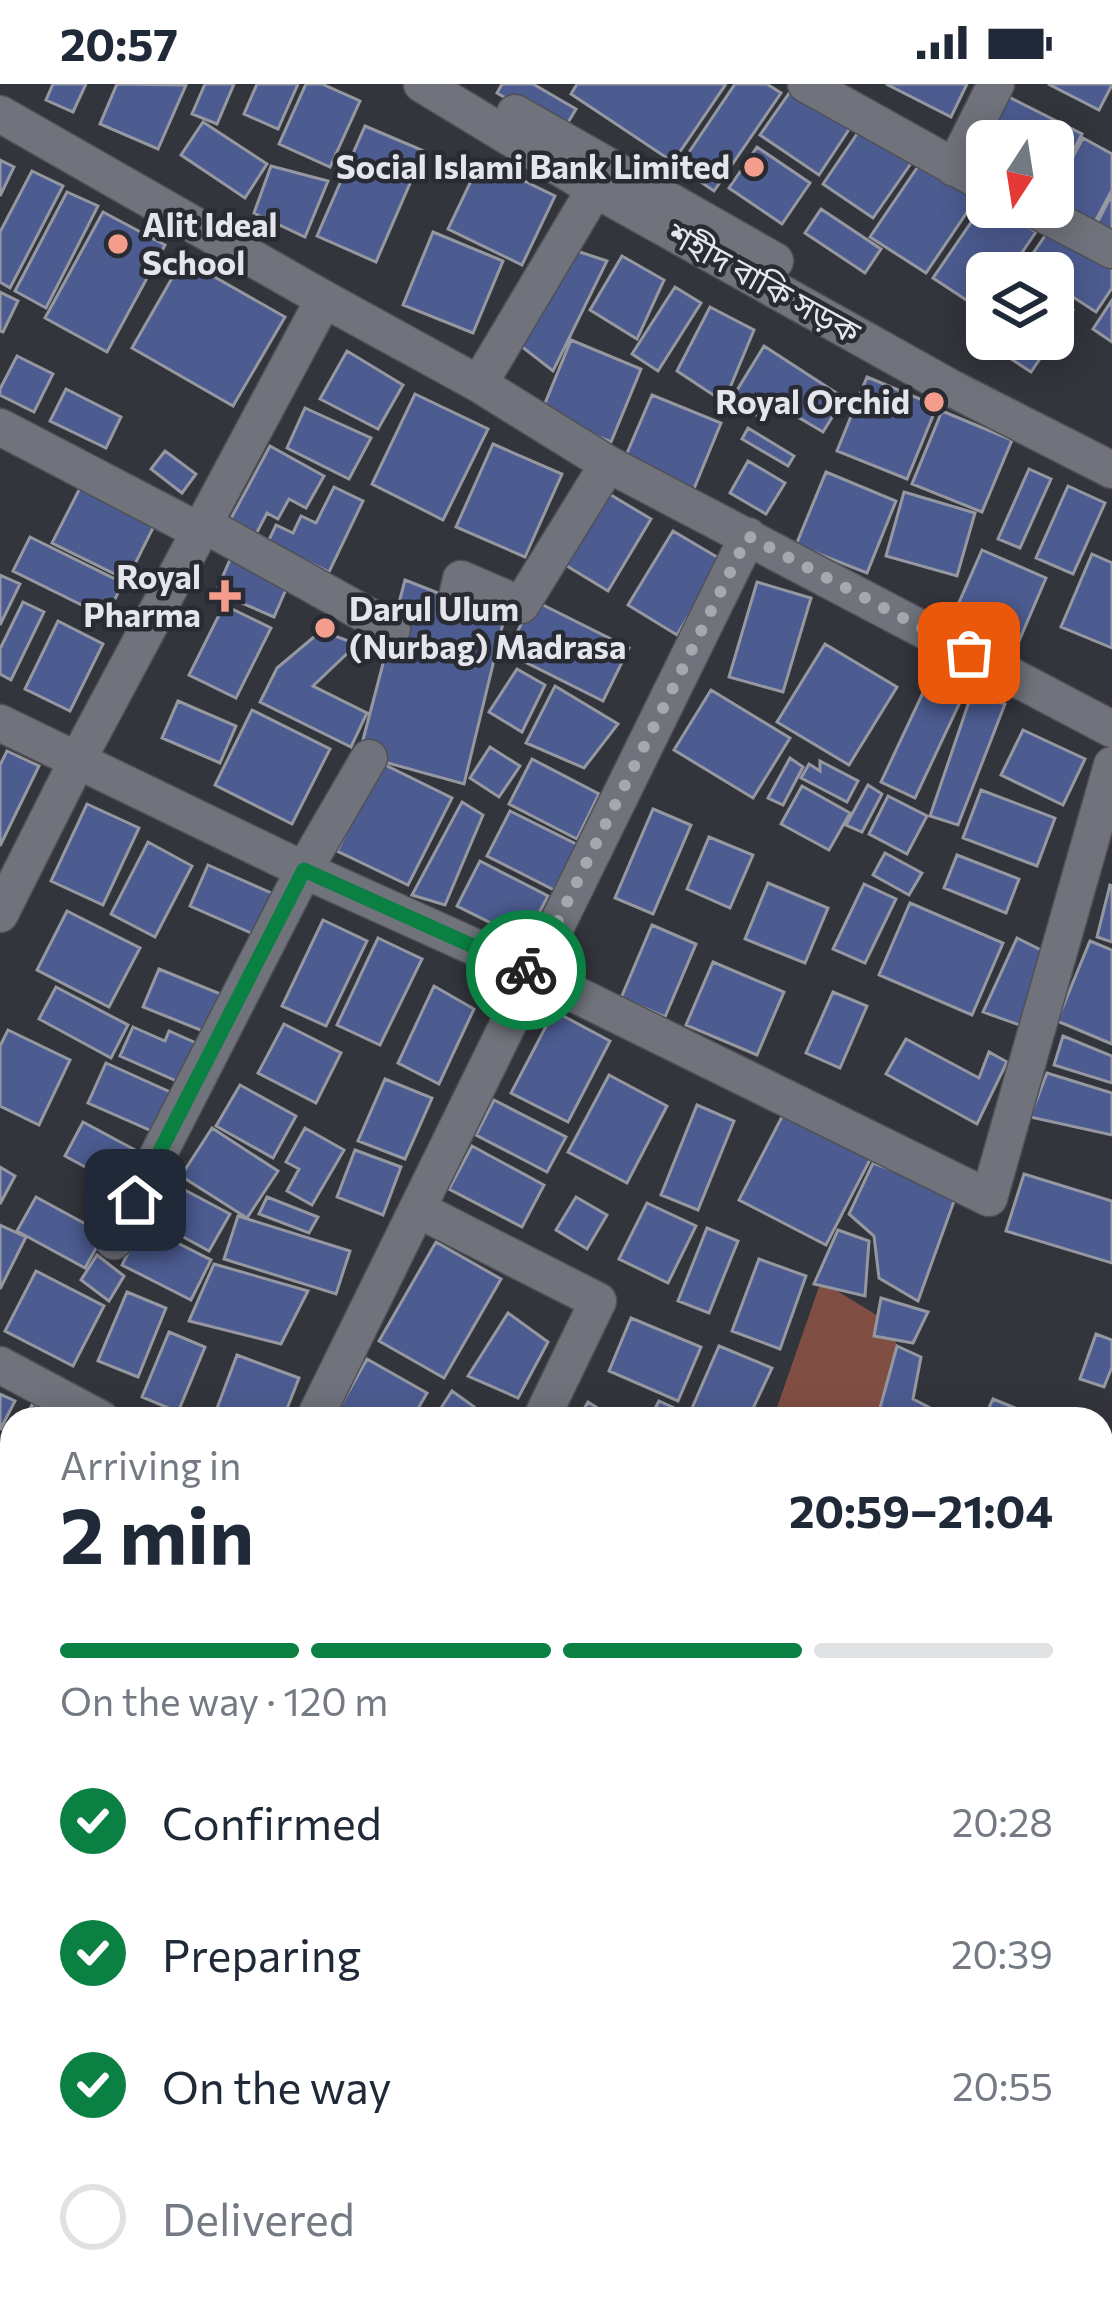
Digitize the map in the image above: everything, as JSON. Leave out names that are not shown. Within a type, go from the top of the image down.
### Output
[{"type":"street","name":"শহীদ বাকি সড়ক","points":[[422,84],[595,189],[951,388],[1112,470]]},
{"type":"street","name":"শহীদ বাকি সড়ক","points":[[466,84],[1018,402],[1112,450]]},
{"type":"street","points":[[806,84],[966,174]]},
{"type":"street","points":[[953,168],[996,84]]},
{"type":"street","points":[[0,114],[479,383],[608,464],[1112,729]]},
{"type":"street","points":[[479,383],[595,189]]},
{"type":"street","points":[[1070,228],[1112,250]]},
{"type":"street","points":[[0,914],[324,299]]},
{"type":"street","points":[[0,427],[392,629]]},
{"type":"street","points":[[456,601],[461,579],[521,605],[608,464]]},
{"type":"street","points":[[320,1407],[748,536]]},
{"type":"street","points":[[0,723],[304,870],[532,973],[989,1198],[1112,765]]},
{"type":"street","points":[[114,1241],[304,870],[369,758]]},
{"type":"street","points":[[417,1209],[598,1301],[547,1407]]},
{"type":"street","points":[[0,1365],[79,1407]]},
{"type":"shaded area","points":[[821,1281],[896,1327],[896,1407],[777,1407]]},
{"type":"building","points":[[53,84],[86,84],[73,112],[46,100]]},
{"type":"building","points":[[117,84],[186,85],[158,149],[100,124]]},
{"type":"building","points":[[205,84],[234,84],[217,124],[192,114]]},
{"type":"building","points":[[257,84],[298,84],[278,129],[244,114]]},
{"type":"building","points":[[306,84],[322,84],[360,101],[330,167],[279,144]]},
{"type":"building","points":[[502,84],[533,84],[576,109],[563,131],[497,93]]},
{"type":"building","points":[[577,84],[726,84],[673,162],[571,94]]},
{"type":"building","points":[[735,84],[767,84],[781,93],[714,191],[679,167]]},
{"type":"building","points":[[886,84],[967,84],[951,117]]},
{"type":"building","points":[[1048,84],[1112,84],[1112,85],[1099,110]]},
{"type":"building","points":[[792,89],[850,128],[819,175],[760,135]]},
{"type":"building","points":[[1007,96],[1054,120],[995,120]]},
{"type":"building","points":[[203,122],[267,164],[245,198],[181,155]]},
{"type":"building","points":[[365,126],[424,151],[376,262],[317,236]]},
{"type":"building","points":[[861,128],[912,162],[873,218],[823,184]]},
{"type":"building","points":[[1083,138],[1112,154],[1112,190],[1095,222],[1074,211],[1074,155]]},
{"type":"building","points":[[757,147],[810,183],[782,224],[729,188]]},
{"type":"building","points":[[923,159],[966,188],[966,214],[926,273],[870,237]]},
{"type":"building","points":[[0,160],[14,167],[0,196]]},
{"type":"building","points":[[481,160],[555,196],[522,265],[448,229]]},
{"type":"building","points":[[271,166],[328,181],[305,237],[254,213]]},
{"type":"building","points":[[32,171],[63,186],[10,288],[0,282],[0,232]]},
{"type":"building","points":[[67,192],[98,206],[46,308],[15,291]]},
{"type":"building","points":[[1112,194],[1112,233],[1096,225]]},
{"type":"building","points":[[821,209],[881,249],[865,273],[805,233]]},
{"type":"building","points":[[103,212],[165,245],[107,352],[45,318]]},
{"type":"building","points":[[967,228],[1030,228],[1036,232],[1022,252],[966,252],[966,300],[933,278]]},
{"type":"building","points":[[1052,228],[1112,268],[1112,288],[1096,312],[1074,298],[1074,252],[1034,252]]},
{"type":"building","points":[[433,232],[503,261],[473,333],[403,305]]},
{"type":"building","points":[[565,247],[607,261],[553,371],[521,346]]},
{"type":"building","points":[[622,256],[664,280],[637,339],[590,310]]},
{"type":"building","points":[[183,259],[285,317],[233,406],[132,348]]},
{"type":"building","points":[[675,287],[701,303],[658,371],[632,354]]},
{"type":"building","points":[[0,292],[18,301],[3,332],[0,331]]},
{"type":"building","points":[[1112,300],[1112,342],[1093,329]]},
{"type":"building","points":[[710,307],[754,330],[724,402],[677,371]]},
{"type":"building","points":[[571,340],[641,369],[611,442],[541,413]]},
{"type":"building","points":[[764,346],[844,398],[823,432],[776,404],[766,421],[731,400]]},
{"type":"building","points":[[347,351],[403,385],[378,429],[320,399]]},
{"type":"building","points":[[17,356],[53,374],[34,412],[0,395]]},
{"type":"building","points":[[1013,360],[1039,360],[1031,372]]},
{"type":"building","points":[[867,377],[937,406],[907,479],[837,451]]},
{"type":"building","points":[[66,389],[121,417],[106,448],[50,421]]},
{"type":"building","points":[[415,394],[488,429],[443,520],[372,484]]},
{"type":"building","points":[[652,395],[721,423],[691,496],[621,467]]},
{"type":"building","points":[[305,408],[371,438],[349,479],[287,448]]},
{"type":"building","points":[[942,411],[1012,440],[982,512],[912,484]]},
{"type":"building","points":[[748,428],[794,456],[788,466],[742,439]]},
{"type":"building","points":[[493,444],[562,474],[525,557],[456,527]]},
{"type":"building","points":[[270,446],[324,476],[306,508],[289,499],[278,519],[267,513],[254,538],[228,524]]},
{"type":"building","points":[[165,451],[196,474],[182,493],[151,469]]},
{"type":"building","points":[[748,461],[785,483],[766,514],[730,493]]},
{"type":"building","points":[[1029,469],[1051,479],[1020,548],[998,539]]},
{"type":"building","points":[[826,472],[896,501],[867,573],[796,545]]},
{"type":"building","points":[[1068,486],[1105,503],[1073,574],[1036,558]]},
{"type":"building","points":[[334,487],[363,501],[329,572],[268,542],[276,525],[293,533],[301,516],[316,523]]},
{"type":"building","points":[[80,488],[155,524],[127,580],[52,543]]},
{"type":"building","points":[[606,492],[651,519],[608,591],[562,563]]},
{"type":"building","points":[[904,492],[975,513],[957,576],[886,556]]},
{"type":"building","points":[[673,531],[722,560],[677,635],[628,605]]},
{"type":"building","points":[[30,537],[123,583],[106,617],[13,571]]},
{"type":"building","points":[[982,550],[1046,578],[1019,641],[954,614]]},
{"type":"building","points":[[1092,554],[1112,563],[1112,648],[1061,627]]},
{"type":"building","points":[[232,555],[290,580],[274,617],[216,592]]},
{"type":"building","points":[[0,575],[20,584],[0,625]]},
{"type":"building","points":[[405,580],[504,619],[464,784],[359,755]]},
{"type":"building","points":[[757,582],[811,598],[783,692],[729,677]]},
{"type":"building","points":[[533,600],[629,648],[603,701],[507,653]]},
{"type":"building","points":[[23,602],[44,612],[11,680],[0,674],[0,649]]},
{"type":"building","points":[[224,605],[271,628],[236,698],[189,675]]},
{"type":"building","points":[[58,621],[103,644],[70,711],[25,689]]},
{"type":"building","points":[[321,631],[357,644],[313,686],[367,713],[351,747],[260,702],[277,668]]},
{"type":"building","points":[[825,644],[897,687],[849,765],[777,722]]},
{"type":"building","points":[[517,669],[545,685],[522,732],[489,712]]},
{"type":"building","points":[[928,682],[962,698],[915,798],[881,782]]},
{"type":"building","points":[[555,686],[618,724],[584,768],[526,743]]},
{"type":"building","points":[[711,690],[790,738],[753,798],[674,750]]},
{"type":"building","points":[[972,693],[1005,704],[958,825],[930,816]]},
{"type":"building","points":[[178,701],[236,726],[220,763],[162,738]]},
{"type":"building","points":[[252,710],[330,749],[292,824],[215,785]]},
{"type":"building","points":[[1023,730],[1085,759],[1063,805],[1001,775]]},
{"type":"building","points":[[490,747],[520,766],[499,797],[470,778]]},
{"type":"building","points":[[7,751],[39,766],[0,846],[0,765]]},
{"type":"building","points":[[790,758],[803,767],[783,805],[768,798]]},
{"type":"building","points":[[532,759],[599,794],[577,839],[509,804]]},
{"type":"building","points":[[820,761],[858,781],[847,802],[801,778],[809,764],[820,771]]},
{"type":"building","points":[[381,763],[452,798],[408,885],[337,851]]},
{"type":"building","points":[[868,785],[882,794],[862,832],[846,825]]},
{"type":"building","points":[[802,786],[850,813],[829,850],[781,824]]},
{"type":"building","points":[[981,790],[1055,818],[1037,866],[963,838]]},
{"type":"building","points":[[888,796],[927,816],[907,854],[869,834]]},
{"type":"building","points":[[462,802],[483,815],[445,905],[412,895]]},
{"type":"building","points":[[87,804],[139,828],[103,905],[51,881]]},
{"type":"building","points":[[653,809],[691,825],[653,914],[615,898]]},
{"type":"building","points":[[510,811],[578,845],[554,890],[487,856]]},
{"type":"building","points":[[709,837],[753,855],[730,908],[687,889]]},
{"type":"building","points":[[148,842],[192,866],[155,937],[111,914]]},
{"type":"building","points":[[885,853],[922,873],[909,895],[873,875]]},
{"type":"building","points":[[957,855],[1019,879],[1006,913],[944,888]]},
{"type":"building","points":[[480,861],[548,896],[525,940],[457,906]]},
{"type":"building","points":[[208,865],[276,895],[258,936],[190,906]]},
{"type":"building","points":[[768,883],[828,908],[805,963],[745,939]]},
{"type":"building","points":[[864,884],[896,899],[865,963],[833,949]]},
{"type":"building","points":[[1112,886],[1112,942],[1097,937]]},
{"type":"building","points":[[910,903],[1003,943],[972,1015],[879,975]]},
{"type":"building","points":[[67,911],[140,948],[109,1007],[37,970]]},
{"type":"building","points":[[323,920],[367,941],[326,1026],[282,1006]]},
{"type":"building","points":[[652,925],[696,944],[665,1017],[621,998]]},
{"type":"building","points":[[378,938],[422,959],[380,1045],[337,1025]]},
{"type":"building","points":[[1017,938],[1051,955],[1025,1027],[983,1012]]},
{"type":"building","points":[[1090,941],[1112,950],[1112,1044],[1057,1021]]},
{"type":"building","points":[[713,962],[784,992],[757,1055],[686,1025]]},
{"type":"building","points":[[159,969],[233,999],[218,1037],[143,1007]]},
{"type":"building","points":[[434,986],[474,1009],[439,1084],[398,1063]]},
{"type":"building","points":[[56,987],[128,1025],[111,1058],[39,1019]]},
{"type":"building","points":[[833,992],[867,1006],[840,1068],[806,1053]]},
{"type":"building","points":[[554,1011],[610,1041],[568,1122],[511,1093]]},
{"type":"building","points":[[284,1024],[341,1053],[316,1103],[258,1073]]},
{"type":"building","points":[[133,1027],[165,1041],[169,1031],[205,1047],[188,1086],[120,1056]]},
{"type":"building","points":[[8,1030],[70,1060],[39,1125],[0,1106],[0,1046]]},
{"type":"building","points":[[1063,1036],[1112,1056],[1112,1083],[1054,1065]]},
{"type":"building","points":[[906,1039],[979,1078],[989,1052],[1007,1062],[977,1124],[886,1074]]},
{"type":"building","points":[[106,1063],[179,1096],[161,1135],[88,1103]]},
{"type":"building","points":[[1047,1073],[1112,1093],[1112,1135],[1030,1117]]},
{"type":"building","points":[[609,1075],[667,1106],[627,1183],[568,1152]]},
{"type":"building","points":[[385,1079],[432,1098],[405,1159],[358,1141]]},
{"type":"building","points":[[240,1085],[296,1116],[273,1158],[216,1126]]},
{"type":"building","points":[[494,1100],[566,1137],[547,1172],[476,1135]]},
{"type":"building","points":[[697,1105],[734,1121],[698,1210],[661,1195]]},
{"type":"building","points":[[786,1109],[873,1154],[826,1245],[739,1200]]},
{"type":"building","points":[[83,1122],[152,1159],[133,1193],[65,1156]]},
{"type":"building","points":[[212,1128],[278,1171],[247,1218],[181,1176]]},
{"type":"building","points":[[305,1128],[344,1150],[312,1205],[287,1191],[299,1169],[286,1162]]},
{"type":"building","points":[[472,1146],[544,1185],[522,1227],[449,1189]]},
{"type":"building","points":[[355,1150],[401,1167],[383,1215],[337,1197]]},
{"type":"building","points":[[873,1163],[957,1193],[918,1301],[879,1278],[874,1236],[849,1214]]},
{"type":"building","points":[[0,1167],[15,1176],[0,1204]]},
{"type":"building","points":[[1024,1174],[1112,1201],[1112,1263],[1006,1231]]},
{"type":"building","points":[[166,1180],[230,1214],[209,1251],[145,1216]]},
{"type":"building","points":[[36,1197],[104,1234],[85,1268],[17,1231]]},
{"type":"building","points":[[267,1197],[318,1217],[309,1233],[259,1214]]},
{"type":"building","points":[[576,1197],[607,1215],[587,1249],[556,1230]]},
{"type":"building","points":[[647,1203],[696,1226],[668,1283],[619,1259]]},
{"type":"building","points":[[238,1216],[350,1251],[336,1294],[224,1259]]},
{"type":"building","points":[[0,1225],[26,1237],[0,1289]]},
{"type":"building","points":[[142,1225],[211,1260],[191,1300],[122,1265]]},
{"type":"building","points":[[707,1228],[738,1241],[709,1313],[678,1301]]},
{"type":"building","points":[[838,1230],[869,1241],[865,1296],[814,1284]]},
{"type":"building","points":[[436,1242],[501,1279],[444,1378],[379,1341]]},
{"type":"building","points":[[97,1255],[124,1276],[109,1301],[81,1280]]},
{"type":"building","points":[[759,1259],[806,1276],[780,1349],[732,1331]]},
{"type":"building","points":[[214,1264],[308,1291],[281,1344],[189,1321]]},
{"type":"building","points":[[36,1271],[104,1306],[73,1366],[5,1331]]},
{"type":"building","points":[[127,1292],[166,1308],[138,1377],[98,1361]]},
{"type":"building","points":[[881,1298],[928,1312],[913,1343],[874,1336]]},
{"type":"building","points":[[508,1313],[548,1342],[518,1398],[468,1376]]},
{"type":"building","points":[[631,1318],[701,1347],[678,1401],[609,1371]]},
{"type":"building","points":[[169,1332],[205,1347],[180,1407],[142,1397]]},
{"type":"building","points":[[1096,1334],[1112,1340],[1112,1367],[1104,1387],[1080,1379]]},
{"type":"building","points":[[719,1346],[772,1368],[754,1407],[692,1407]]},
{"type":"building","points":[[897,1346],[921,1357],[913,1399],[928,1407],[880,1407]]},
{"type":"building","points":[[237,1355],[299,1378],[288,1407],[218,1407]]},
{"type":"building","points":[[367,1359],[427,1393],[419,1407],[340,1407]]},
{"type":"building","points":[[452,1391],[474,1407],[442,1407]]},
{"type":"building","points":[[0,1394],[15,1401],[12,1407],[0,1407]]},
{"type":"building","points":[[993,1399],[1013,1407],[989,1407]]},
{"type":"way so far","points":[[526,970],[532,973],[748,536],[969,653]]},
{"type":"place","name":"Social Islami Bank Limited","points":[[754,167]]},
{"type":"place","name":"Alit Ideal School","points":[[118,244]]},
{"type":"place","name":"Royal Orchid","points":[[934,402]]},
{"type":"place","name":"Royal Pharma","points":[[225,596]]},
{"type":"place","name":"Darul Ulum (Nurbag) Madrasa","points":[[325,628]]},
{"type":"route","points":[[135,1200],[304,870],[526,970]]}]
